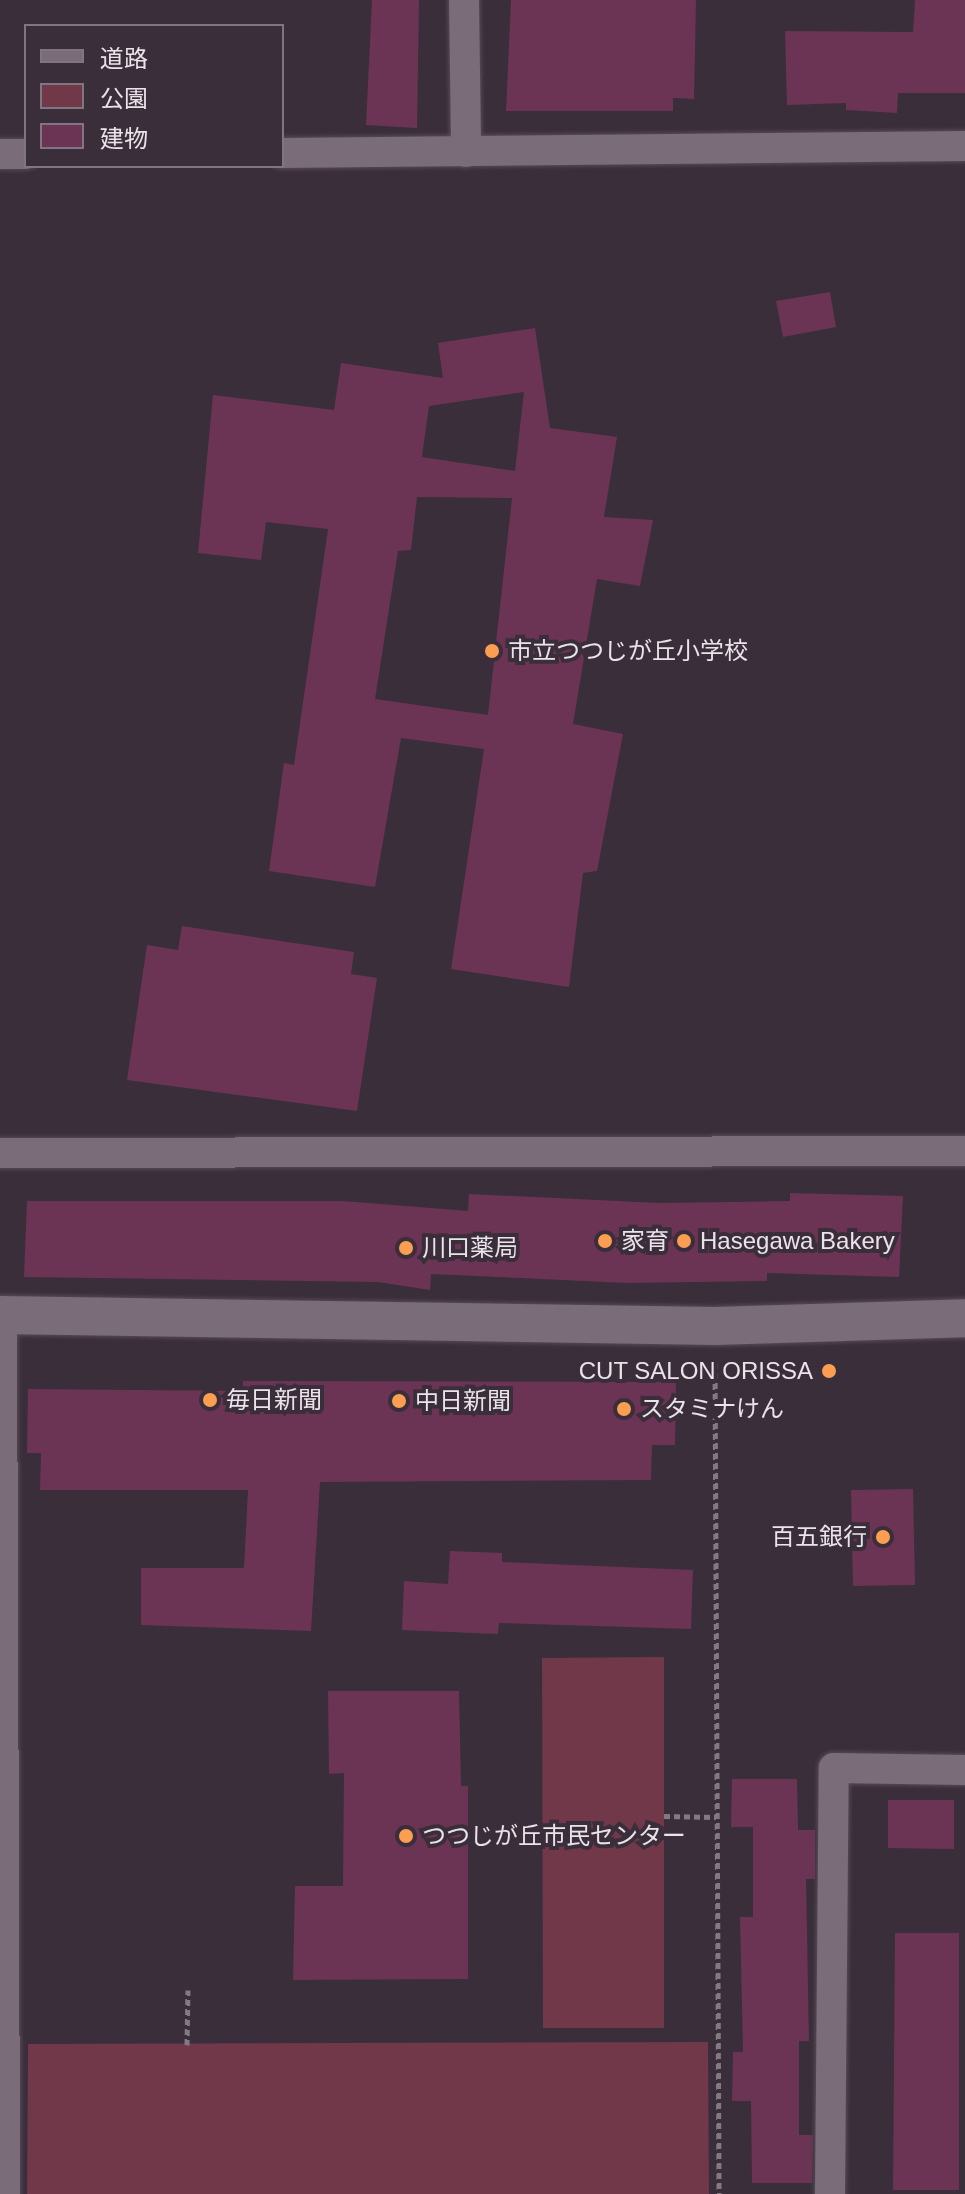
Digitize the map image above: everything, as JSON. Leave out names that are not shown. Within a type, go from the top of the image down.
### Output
[{"type":"street","points":[[464,0],[466,152]]},
{"type":"street","points":[[284,153],[965,146]]},
{"type":"street","points":[[0,154],[24,154]]},
{"type":"street","points":[[0,1153],[965,1151]]},
{"type":"street","points":[[5,2194],[1,1315],[715,1326],[965,1318]]},
{"type":"street","points":[[830,2194],[834,1768],[965,1770]]},
{"type":"path","points":[[715,1326],[719,2194]]},
{"type":"path","points":[[664,1816],[716,1817]]},
{"type":"path","points":[[187,2045],[188,1990]]},
{"type":"green space","points":[[664,1657],[664,2028],[543,2028],[542,1658]]},
{"type":"green space","points":[[708,2042],[709,2194],[27,2194],[28,2044]]},
{"type":"building","points":[[372,0],[419,0],[417,128],[366,125]]},
{"type":"building","points":[[511,0],[696,0],[694,99],[673,98],[673,111],[506,111]]},
{"type":"building","points":[[915,0],[965,0],[965,93],[898,93],[897,113],[846,110],[846,103],[787,105],[785,31],[913,32]]},
{"type":"building","points":[[830,292],[836,327],[783,337],[776,301]]},
{"type":"building","points":[[535,328],[550,428],[617,437],[604,517],[653,520],[640,586],[597,579],[573,724],[623,734],[597,871],[583,873],[569,987],[451,969],[484,749],[401,738],[375,887],[269,871],[284,763],[294,765],[328,529],[266,522],[261,560],[198,553],[213,395],[334,410],[341,363],[443,378],[438,343]],"holes":[[[524,392],[515,471],[422,457],[429,406]],[[417,497],[512,498],[488,715],[375,699],[398,551],[411,550]]]},
{"type":"building","points":[[182,926],[354,952],[351,974],[377,978],[357,1111],[127,1080],[147,945],[178,950]]},
{"type":"building","points":[[790,1193],[903,1196],[899,1277],[767,1273],[767,1281],[628,1283],[431,1274],[430,1290],[378,1282],[24,1277],[27,1201],[343,1201],[468,1211],[469,1194],[660,1203],[790,1201]]},
{"type":"building","points":[[243,1381],[676,1382],[675,1445],[652,1445],[651,1480],[320,1482],[311,1631],[141,1625],[141,1568],[244,1568],[248,1490],[40,1490],[41,1453],[27,1453],[28,1389],[243,1391]]},
{"type":"building","name":"百五銀行","points":[[913,1489],[915,1585],[853,1586],[851,1490]]},
{"type":"building","points":[[450,1551],[502,1553],[502,1562],[693,1570],[691,1629],[499,1623],[498,1634],[402,1630],[404,1581],[448,1584]]},
{"type":"building","name":"つつじが丘市民センター","points":[[328,1691],[459,1691],[461,1786],[468,1786],[468,1979],[293,1980],[295,1886],[343,1886],[344,1773],[329,1774]]},
{"type":"building","points":[[732,1779],[797,1779],[798,1830],[815,1830],[815,1879],[806,1879],[809,2041],[799,2041],[799,2135],[813,2135],[812,2183],[752,2183],[751,2101],[732,2101],[733,2052],[743,2052],[740,1917],[753,1917],[753,1827],[731,1827]]},
{"type":"building","points":[[888,1800],[954,1800],[954,1849],[888,1848]]},
{"type":"building","points":[[895,1933],[959,1933],[959,2190],[893,2190]]},
{"type":"place","name":"市立つつじが丘小学校","points":[[492,651]]},
{"type":"place","name":"家育","points":[[605,1241]]},
{"type":"place","name":"Hasegawa Bakery","points":[[684,1241]]},
{"type":"place","name":"川口薬局","points":[[406,1248]]},
{"type":"place","name":"CUT SALON ORISSA","points":[[829,1371]]},
{"type":"place","name":"毎日新聞","points":[[210,1400]]},
{"type":"place","name":"中日新聞","points":[[399,1401]]},
{"type":"place","name":"スタミナけん","points":[[624,1409]]},
{"type":"place","name":"百五銀行","points":[[883,1537]]},
{"type":"place","name":"つつじが丘市民センター","points":[[406,1836]]}]
